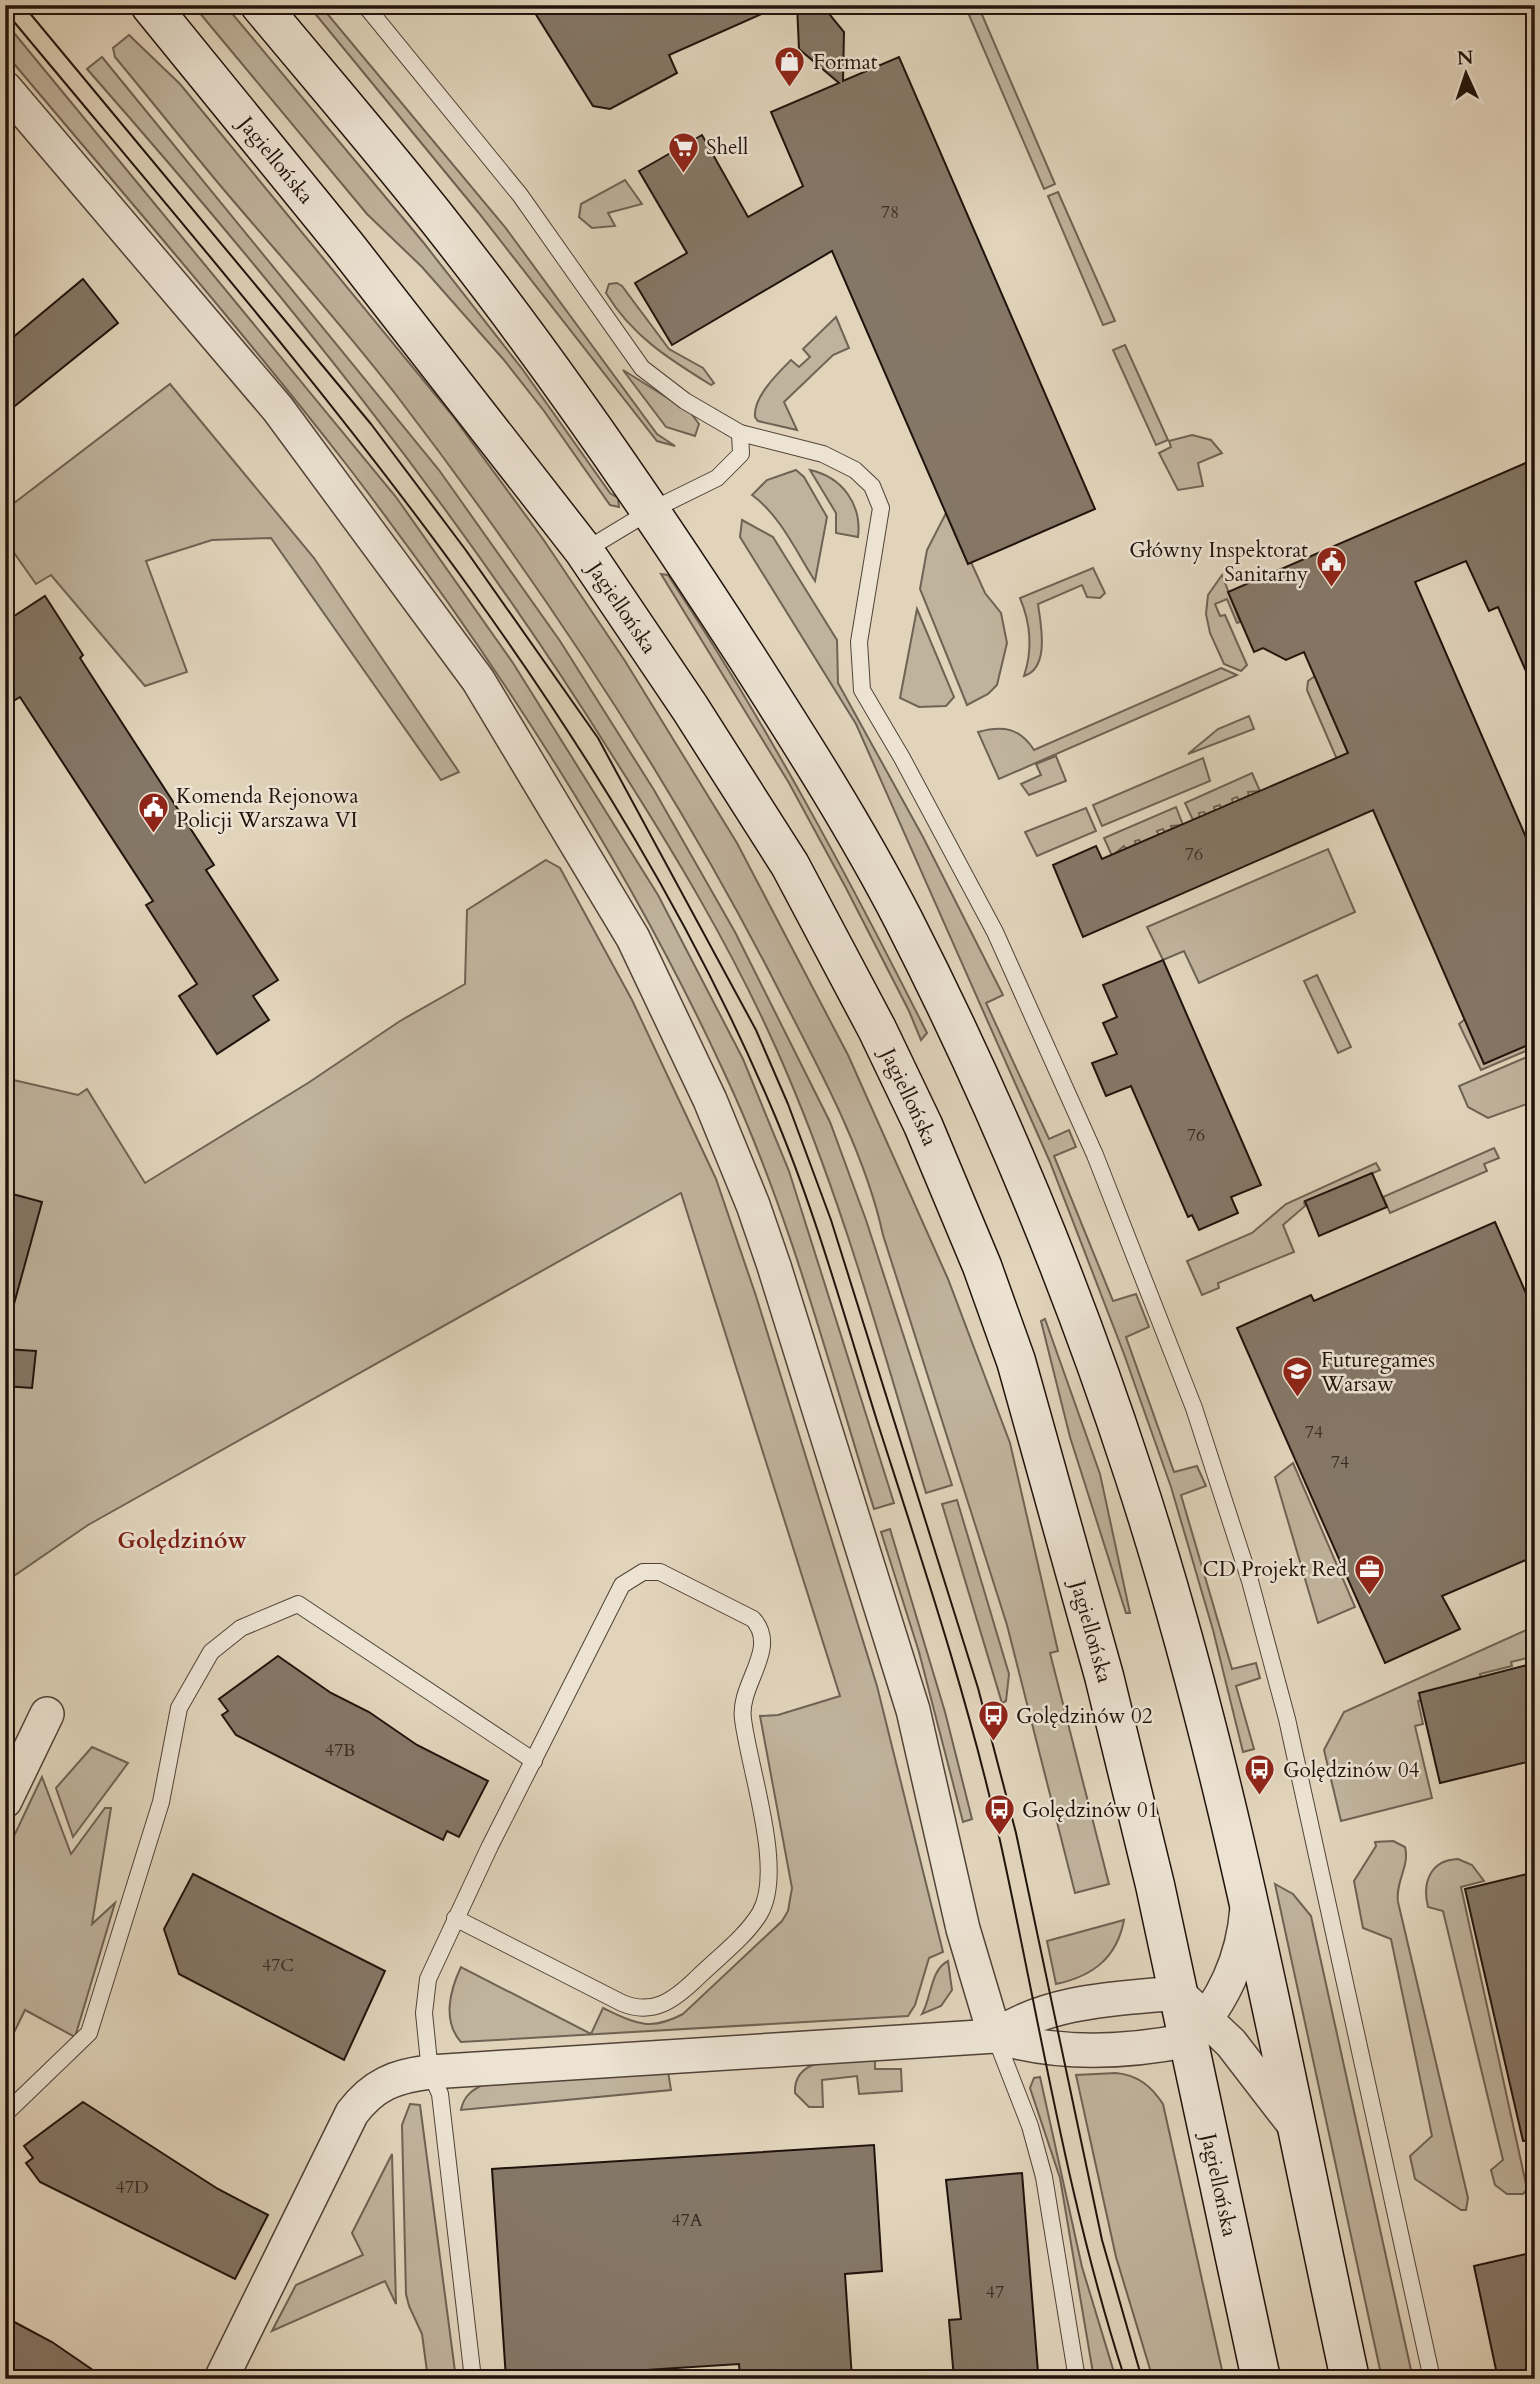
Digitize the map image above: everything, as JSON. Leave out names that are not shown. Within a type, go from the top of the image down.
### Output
[{"type":"main road","name":"Jagiellońska","points":[[150,5],[347,247],[584,551],[690,708],[790,865],[827,931],[923,1125],[977,1253],[1020,1373],[1062,1523],[1130,1779],[1178,1993],[1198,2029],[1261,2379]]},
{"type":"main road","points":[[260,5],[441,223],[652,510],[829,785],[902,917],[1016,1159],[1077,1311],[1134,1474],[1192,1672],[1247,1900],[1350,2379]]},
{"type":"street","points":[[5,88],[278,409],[470,669],[633,938],[710,1100],[770,1254],[913,1710],[963,1929],[995,2036]]},
{"type":"street","points":[[5,1801],[47,1714]]},
{"type":"street","points":[[1198,2029],[1220,1999],[1240,1952],[1247,1900]]},
{"type":"street","points":[[995,2036],[1035,2014],[1059,2007],[1178,1993]]},
{"type":"street","points":[[221,2379],[352,2113],[377,2086],[403,2076],[430,2072],[995,2036],[1029,2047],[1065,2052],[1198,2029],[1237,2051],[1295,2126]]},
{"type":"lane","points":[[365,5],[520,195],[642,368],[685,401],[740,433],[823,454],[855,470],[872,486],[881,508],[859,642],[862,690],[909,770],[995,932],[1105,1179],[1166,1329],[1203,1433],[1250,1581],[1287,1719],[1432,2379]]},
{"type":"lane","points":[[584,551],[652,510],[717,478],[741,454],[740,433]]},
{"type":"lane","points":[[455,1917],[622,2003],[631,2007],[652,2008],[680,1994],[752,1924],[764,1905],[769,1886],[769,1865],[742,1710],[746,1686],[764,1642],[761,1629],[753,1619],[660,1572],[643,1572],[628,1578],[617,1591],[600,1634],[534,1760],[455,1917],[437,1955],[424,1993],[430,2072],[440,2094],[473,2379]]},
{"type":"lane","points":[[5,2114],[89,2034],[161,1802],[179,1708],[211,1652],[242,1628],[298,1604],[534,1760]]},
{"type":"lane","points":[[995,2036],[1024,2108],[1044,2177],[1077,2379]]},
{"type":"shaded area","points":[[193,5],[225,5],[423,242],[523,370],[610,493],[618,498],[619,507],[610,505],[544,411],[504,360],[422,267],[367,214]]},
{"type":"shaded area","points":[[308,5],[320,5],[505,227],[657,434],[675,446],[657,441],[478,212]]},
{"type":"shaded area","points":[[980,10],[1055,184],[1044,189],[969,15]]},
{"type":"shaded area","points":[[5,22],[396,497],[513,663],[658,895],[743,1059],[789,1171],[894,1503],[874,1509],[788,1232],[747,1123],[684,990],[598,833],[503,682],[400,535],[220,308],[5,53]]},
{"type":"shaded area","points":[[129,35],[180,84],[452,415],[543,539],[625,661],[737,843],[848,1055],[948,1279],[1010,1443],[1058,1651],[1050,1653],[1109,1884],[1075,1893],[1007,1625],[874,1202],[850,1135],[771,975],[688,824],[597,677],[549,606],[449,465],[376,369],[115,57],[113,48]]},
{"type":"shaded area","points":[[102,57],[439,470],[560,641],[654,790],[735,932],[830,1122],[866,1220],[952,1485],[926,1493],[840,1212],[799,1102],[739,972],[678,862],[553,664],[429,487],[296,316],[87,69]]},
{"type":"shaded area","points":[[625,180],[642,204],[608,213],[615,226],[592,228],[579,217],[581,204]]},
{"type":"shaded area","points":[[1058,192],[1115,321],[1103,325],[1048,196]]},
{"type":"shaded area","points":[[617,283],[669,349],[703,368],[714,383],[711,385],[666,356],[627,322],[606,293],[609,284]]},
{"type":"shaded area","points":[[836,317],[849,348],[833,355],[784,402],[797,430],[758,421],[755,409],[767,386],[791,360],[799,367],[810,357],[803,349]]},
{"type":"shaded area","points":[[1125,345],[1168,440],[1156,445],[1113,350]]},
{"type":"shaded area","points":[[623,370],[690,412],[699,424],[695,436],[666,427]]},
{"type":"shaded area","points":[[170,384],[314,558],[459,772],[441,780],[271,538],[212,540],[146,561],[187,672],[145,686],[51,575],[36,584],[5,540],[5,510]]},
{"type":"shaded area","points":[[1192,435],[1211,440],[1222,453],[1198,463],[1203,486],[1178,490],[1159,453],[1171,447],[1169,441]]},
{"type":"shaded area","points":[[796,470],[804,477],[827,517],[815,581],[771,513],[752,495],[767,480]]},
{"type":"shaded area","points":[[810,470],[832,479],[848,494],[857,514],[858,537],[836,533],[836,513]]},
{"type":"shaded area","points":[[946,513],[968,564],[971,562],[985,593],[1001,613],[1007,643],[997,685],[988,694],[967,705],[920,589],[927,550]]},
{"type":"shaded area","points":[[742,520],[773,537],[837,640],[838,683],[923,837],[1003,995],[986,1003],[1049,1139],[1069,1130],[1076,1147],[1054,1156],[1113,1301],[1136,1294],[1149,1327],[1126,1337],[1174,1472],[1197,1466],[1206,1486],[1181,1495],[1232,1669],[1256,1663],[1260,1678],[1236,1686],[1254,1749],[1243,1752],[1213,1630],[1171,1487],[1124,1354],[1050,1162],[856,724],[740,537]]},
{"type":"shaded area","points":[[1093,568],[1105,593],[1100,598],[1087,597],[1082,585],[1038,604],[1042,634],[1041,655],[1038,664],[1024,676],[1030,637],[1020,598]]},
{"type":"shaded area","points":[[661,574],[668,575],[704,630],[804,800],[927,1033],[921,1040],[846,888],[789,783]]},
{"type":"shaded area","points":[[1222,575],[1240,622],[1237,623],[1227,599],[1215,604],[1220,616],[1225,615],[1247,665],[1241,671],[1224,664],[1210,633],[1206,614],[1208,595]]},
{"type":"shaded area","points":[[917,609],[954,697],[946,706],[919,707],[900,698]]},
{"type":"shaded area","points":[[1221,668],[1237,675],[999,779],[978,732],[1010,730],[1023,737],[1034,750]]},
{"type":"shaded area","points":[[1315,676],[1353,764],[1339,764],[1307,690],[1308,681]]},
{"type":"shaded area","points":[[1249,716],[1254,729],[1188,754],[1218,729]]},
{"type":"shaded area","points":[[1056,756],[1066,781],[1029,795],[1021,784],[1041,775],[1036,764]]},
{"type":"shaded area","points":[[1203,758],[1210,781],[1102,826],[1093,805]]},
{"type":"shaded area","points":[[1252,773],[1260,791],[1248,792],[1249,796],[1239,801],[1237,797],[1232,799],[1233,803],[1221,808],[1220,805],[1214,807],[1215,811],[1206,815],[1204,812],[1199,813],[1200,818],[1193,820],[1185,803]]},
{"type":"shaded area","points":[[1176,807],[1183,825],[1171,826],[1172,829],[1165,833],[1163,829],[1157,831],[1159,835],[1141,843],[1139,840],[1135,841],[1136,845],[1126,849],[1124,846],[1112,856],[1104,838]]},
{"type":"shaded area","points":[[1086,808],[1096,831],[1037,856],[1025,832]]},
{"type":"shaded area","points":[[1328,849],[1355,912],[1199,983],[1184,951],[1163,960],[1147,927]]},
{"type":"shaded area","points":[[546,860],[560,868],[632,1000],[716,1179],[756,1296],[877,1686],[943,1952],[929,1958],[915,2005],[908,2016],[461,2042],[451,2025],[451,1995],[461,1967],[591,2034],[603,2008],[642,2023],[671,2020],[683,2014],[782,1921],[788,1911],[792,1888],[760,1716],[778,1715],[840,1696],[681,1193],[88,1525],[5,1582],[5,1078],[78,1095],[87,1089],[145,1183],[308,1083],[400,1021],[465,984],[467,910]]},
{"type":"shaded area","points":[[1317,975],[1351,1047],[1338,1053],[1304,981]]},
{"type":"shaded area","points":[[1465,1019],[1535,1042],[1535,1047],[1481,1070],[1459,1024]]},
{"type":"shaded area","points":[[1534,1054],[1535,1101],[1488,1118],[1468,1107],[1459,1086]]},
{"type":"shaded area","points":[[1494,1148],[1499,1158],[1484,1164],[1487,1171],[1390,1213],[1383,1197]]},
{"type":"shaded area","points":[[1376,1163],[1380,1170],[1304,1202],[1305,1206],[1283,1225],[1294,1252],[1218,1283],[1219,1288],[1202,1295],[1187,1261],[1252,1233],[1286,1204]]},
{"type":"shaded area","points":[[1045,1319],[1100,1474],[1130,1613],[1126,1613],[1070,1437],[1041,1321]]},
{"type":"shaded area","points":[[1293,1463],[1355,1607],[1318,1623],[1275,1477]]},
{"type":"shaded area","points":[[957,1500],[1009,1674],[1006,1701],[1002,1703],[942,1504]]},
{"type":"shaded area","points":[[890,1529],[945,1712],[972,1819],[963,1822],[919,1652],[881,1532]]},
{"type":"shaded area","points":[[1535,1626],[1535,1656],[1511,1662],[1512,1666],[1480,1674],[1481,1679],[1450,1693],[1418,1701],[1423,1724],[1415,1726],[1432,1798],[1341,1821],[1324,1750],[1344,1712]]},
{"type":"shaded area","points":[[92,1747],[128,1763],[73,1837],[56,1788]]},
{"type":"shaded area","points":[[42,1777],[71,1854],[105,1808],[111,1808],[92,1924],[115,1903],[75,2037],[25,2010],[5,2051],[5,1855]]},
{"type":"shaded area","points":[[1393,1841],[1405,1847],[1406,1861],[1398,1902],[1468,2198],[1466,2210],[1461,2210],[1415,2179],[1410,2156],[1432,2136],[1391,1939],[1363,1928],[1354,1881],[1376,1846],[1375,1842]]},
{"type":"shaded area","points":[[1458,1859],[1472,1865],[1484,1881],[1461,1887],[1526,2184],[1532,2183],[1523,2194],[1507,2194],[1495,2185],[1491,2170],[1503,2160],[1443,1911],[1428,1907],[1426,1898],[1430,1874],[1448,1860]]},
{"type":"shaded area","points":[[1275,1884],[1293,1894],[1311,1916],[1413,2379],[1382,2379]]},
{"type":"shaded area","points":[[1124,1920],[1116,1944],[1102,1963],[1082,1976],[1056,1984],[1047,1941]]},
{"type":"shaded area","points":[[948,1961],[952,1990],[941,2006],[922,2014],[934,1977]]},
{"type":"shaded area","points":[[837,2060],[875,2060],[875,2069],[901,2069],[902,2091],[859,2094],[857,2076],[822,2080],[823,2107],[809,2107],[795,2093],[797,2080],[803,2071],[812,2065]]},
{"type":"shaded area","points":[[668,2071],[671,2090],[461,2110],[470,2093],[488,2082]]},
{"type":"shaded area","points":[[1116,2073],[1143,2082],[1163,2104],[1224,2379],[1153,2379],[1116,2257],[1076,2075]]},
{"type":"shaded area","points":[[1040,2077],[1082,2267],[1116,2379],[1094,2379],[1060,2178],[1030,2088],[1034,2078]]},
{"type":"shaded area","points":[[410,2104],[420,2105],[456,2379],[428,2379],[422,2334],[406,2294],[402,2125]]},
{"type":"shaded area","points":[[392,2154],[396,2304],[385,2281],[272,2331],[296,2285],[363,2255],[352,2233]]},
{"type":"building","points":[[530,5],[782,5],[669,55],[677,73],[610,109],[593,106]]},
{"type":"building","points":[[797,5],[822,5],[844,32],[843,81],[899,57],[1095,509],[968,564],[832,251],[672,345],[635,283],[687,253],[639,171],[702,135],[748,217],[803,186],[771,112],[839,83],[799,49]]},
{"type":"building","points":[[83,279],[118,323],[5,414],[5,344]]},
{"type":"building","points":[[1535,459],[1535,692],[1498,607],[1489,611],[1466,561],[1415,582],[1535,858],[1535,1042],[1484,1064],[1373,810],[1083,937],[1053,865],[1096,846],[1102,859],[1348,753],[1304,652],[1286,660],[1263,648],[1254,652],[1228,592]]},
{"type":"building","name":"Komenda Rejonowa Policji Warszawa VI","points":[[45,596],[83,655],[80,658],[214,865],[206,870],[278,980],[253,996],[269,1020],[217,1054],[179,996],[197,984],[146,905],[153,901],[20,697],[5,706],[5,622]]},
{"type":"building","points":[[1163,960],[1261,1185],[1231,1197],[1238,1213],[1199,1230],[1192,1215],[1188,1217],[1131,1086],[1106,1096],[1092,1063],[1117,1054],[1103,1023],[1117,1017],[1103,985]]},
{"type":"building","points":[[1372,1173],[1387,1207],[1319,1236],[1305,1201]]},
{"type":"building","points":[[5,1192],[42,1202],[14,1304],[5,1303]]},
{"type":"building","points":[[1495,1222],[1535,1314],[1535,1556],[1442,1596],[1460,1629],[1385,1663],[1237,1328],[1311,1295],[1314,1301]]},
{"type":"building","points":[[5,1349],[36,1351],[32,1388],[5,1386]]},
{"type":"building","points":[[278,1656],[331,1693],[369,1712],[417,1745],[488,1781],[459,1837],[447,1831],[443,1840],[236,1735],[222,1715],[228,1711],[219,1699]]},
{"type":"building","points":[[1535,1663],[1535,1760],[1440,1783],[1419,1693]]},
{"type":"building","points":[[1535,1872],[1535,2140],[1523,2141],[1465,1889]]},
{"type":"building","points":[[193,1874],[385,1971],[344,2060],[179,1974],[164,1929]]},
{"type":"building","points":[[83,2102],[218,2189],[268,2215],[235,2279],[40,2182],[26,2163],[33,2158],[24,2146]]},
{"type":"building","points":[[874,2145],[882,2271],[845,2274],[852,2379],[740,2379],[739,2364],[506,2379],[492,2169]]},
{"type":"building","points":[[1022,2173],[1038,2372],[954,2379],[949,2320],[961,2319],[946,2180]]},
{"type":"building","points":[[1535,2252],[1535,2379],[1498,2379],[1474,2266]]},
{"type":"building","points":[[5,2317],[52,2342],[106,2379],[5,2379]]},
{"type":"tram line","points":[[23,5],[371,424],[465,549],[598,738],[756,1030],[788,1104],[831,1220],[978,1688],[1016,1833],[1102,2240],[1142,2379]]},
{"type":"tram line","points":[[5,11],[325,398],[428,531],[525,667],[616,807],[698,952],[770,1104],[828,1261],[944,1632],[974,1738],[1001,1845],[1071,2181],[1125,2379]]},
{"type":"place","name":"Format","points":[[790,89]]},
{"type":"place","name":"Shell","points":[[683,174]]},
{"type":"place","name":"Główny Inspektorat Sanitarny","points":[[1331,589]]},
{"type":"place","name":"Komenda Rejonowa Policji Warszawa VI","points":[[153,835]]},
{"type":"place","name":"Futuregames Warsaw","points":[[1298,1399]]},
{"type":"place","name":"CD Projekt Red","points":[[1370,1596]]},
{"type":"place","name":"Golędzinów 02","points":[[993,1743]]},
{"type":"place","name":"Golędzinów 04","points":[[1260,1797]]},
{"type":"place","name":"Golędzinów 01","points":[[999,1837]]},
{"type":"district","name":"Golędzinów","points":[[182,1540]]}]
